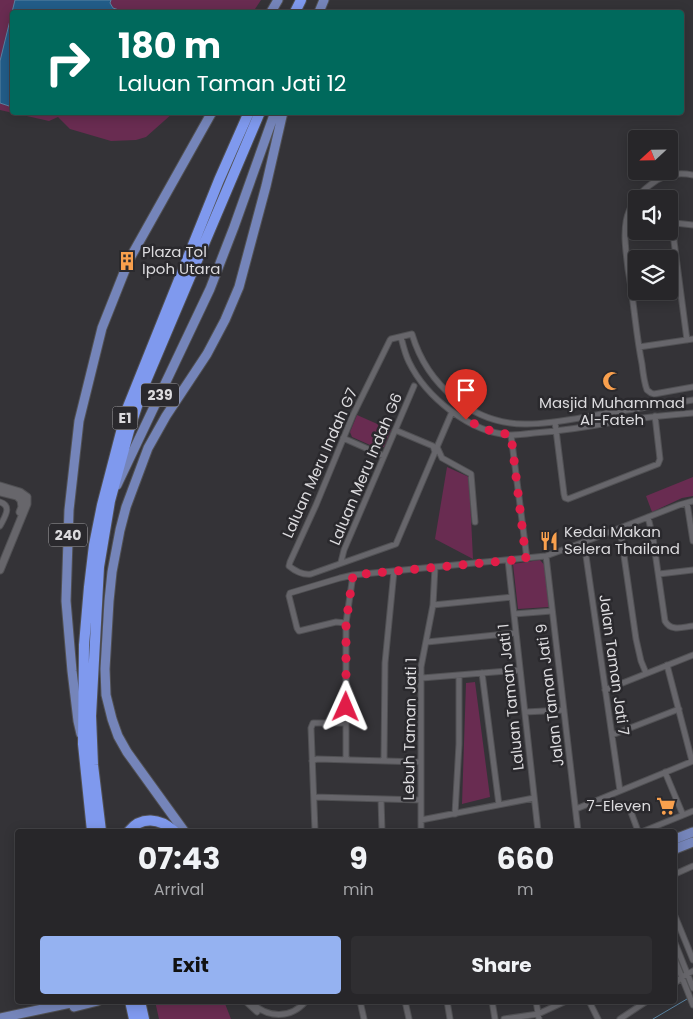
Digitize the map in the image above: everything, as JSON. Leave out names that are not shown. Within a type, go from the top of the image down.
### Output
[{"type":"highway","name":"E1","points":[[92,829],[83,744],[84,645],[94,545],[102,505],[128,409],[218,180],[249,115]]},
{"type":"highway","name":"E1","points":[[101,829],[93,765],[91,716],[99,566],[110,501],[143,388],[259,115]]},
{"type":"highway","points":[[131,829],[143,821],[154,820],[162,822],[172,829]]},
{"type":"highway","points":[[131,1004],[134,1019]]},
{"type":"highway","points":[[141,1004],[144,1019]]},
{"type":"main road","name":"240","points":[[83,744],[78,721],[66,601],[69,510],[79,421],[102,328],[129,260],[210,115]]},
{"type":"main road","name":"239","points":[[110,501],[210,289],[273,115]]},
{"type":"main road","points":[[183,829],[127,752],[112,720],[106,695],[105,669],[112,572],[126,507],[148,448],[166,416],[207,354],[225,320],[239,287],[266,186],[282,115]]},
{"type":"main road","points":[[677,839],[693,832]]},
{"type":"main road","points":[[677,848],[693,842]]},
{"type":"main road","points":[[0,1018],[66,1004]]},
{"type":"main road","points":[[28,1019],[86,1004]]},
{"type":"street","points":[[643,190],[654,181],[664,177],[683,173],[693,175]]},
{"type":"street","points":[[628,212],[626,217],[625,242],[646,388],[648,392],[654,394],[693,387]]},
{"type":"street","points":[[678,223],[693,225]]},
{"type":"street","points":[[639,347],[690,339],[674,240]]},
{"type":"street","points":[[693,400],[555,422],[526,424],[505,422],[472,410],[454,399],[437,382],[418,353],[412,334],[400,337],[407,360],[429,391],[452,412],[499,433],[511,435],[556,432],[655,416],[693,413]]},
{"type":"street","name":"Laluan Meru Indah G7","points":[[342,562],[308,574],[289,566],[343,438],[390,340],[400,337]]},
{"type":"street","name":"Laluan Meru Indah G6","points":[[342,562],[344,550],[414,386]]},
{"type":"street","points":[[452,412],[437,447],[442,458],[471,474],[475,522]]},
{"type":"street","points":[[555,422],[564,494],[565,498],[568,499],[658,464],[660,459],[655,416]]},
{"type":"street","points":[[342,562],[396,544],[434,458],[436,452],[433,446],[395,430]]},
{"type":"street","points":[[511,435],[526,559]]},
{"type":"street","points":[[343,438],[384,456]]},
{"type":"street","points":[[0,486],[20,492],[27,504],[0,570]]},
{"type":"street","points":[[0,492],[24,499]]},
{"type":"street","points":[[0,558],[24,499]]},
{"type":"street","points":[[0,502],[7,506],[7,510],[0,526]]},
{"type":"street","points":[[346,623],[336,622],[300,631],[297,628],[289,594],[353,575],[546,556],[690,502],[693,541]]},
{"type":"street","points":[[648,517],[667,623],[670,627],[675,628],[693,626]]},
{"type":"street","points":[[620,528],[636,639],[646,674]]},
{"type":"street","name":"Jalan Taman Jati 7","points":[[584,542],[620,791]]},
{"type":"street","name":"Jalan Taman Jati 9","points":[[546,556],[578,829]]},
{"type":"street","name":"Laluan Taman Jati 1","points":[[508,560],[538,829]]},
{"type":"street","name":"Lebuh Taman Jati 1","points":[[421,829],[421,667],[433,605],[435,567]]},
{"type":"street","points":[[659,574],[693,570]]},
{"type":"street","points":[[384,761],[385,663],[394,571]]},
{"type":"street","points":[[346,760],[346,623],[353,575]]},
{"type":"street","points":[[433,605],[512,596]]},
{"type":"street","points":[[514,614],[552,611]]},
{"type":"street","points":[[427,642],[516,633]]},
{"type":"street","points":[[605,690],[693,654]]},
{"type":"street","points":[[576,809],[693,761],[667,665]]},
{"type":"street","points":[[422,678],[520,670]]},
{"type":"street","points":[[482,673],[499,805]]},
{"type":"street","points":[[456,814],[459,675]]},
{"type":"street","points":[[612,736],[679,709]]},
{"type":"street","points":[[525,712],[564,710]]},
{"type":"street","points":[[315,829],[311,728],[313,723],[346,723]]},
{"type":"street","points":[[312,760],[421,762]]},
{"type":"street","points":[[665,772],[683,815]]},
{"type":"street","points":[[314,797],[421,800]]},
{"type":"street","points":[[421,820],[534,798]]},
{"type":"street","points":[[381,799],[382,829]]},
{"type":"street","points":[[649,829],[693,811]]},
{"type":"street","points":[[631,812],[637,829]]},
{"type":"street","points":[[677,873],[693,866]]},
{"type":"street","points":[[677,921],[693,960]]},
{"type":"street","points":[[677,947],[690,974],[693,988]]},
{"type":"street","points":[[677,965],[693,1005]]},
{"type":"street","points":[[677,982],[690,974]]},
{"type":"street","points":[[248,1004],[260,1014],[279,1019],[289,1018],[304,1009],[306,1004]]},
{"type":"street","points":[[253,1004],[263,1012],[279,1017],[288,1016],[305,1004]]},
{"type":"street","points":[[361,1004],[364,1019]]},
{"type":"street","points":[[406,1004],[409,1019]]},
{"type":"street","points":[[448,1004],[450,1019]]},
{"type":"street","points":[[492,1004],[495,1019]]},
{"type":"street","points":[[504,1019],[539,1016],[561,1004]]},
{"type":"street","points":[[590,1004],[598,1019]]},
{"type":"street","points":[[636,1004],[638,1008]]},
{"type":"street","points":[[620,1019],[643,1004]]},
{"type":"shaded area","points":[[0,0],[261,0],[254,10],[10,10],[10,112],[0,110]]},
{"type":"shaded area","points":[[22,115],[171,115],[146,137],[136,140],[111,141],[70,129],[58,117],[49,121]]},
{"type":"shaded area","points":[[357,415],[391,430],[384,447],[379,449],[352,437],[350,432]]},
{"type":"shaded area","points":[[447,467],[469,477],[473,559],[435,539]]},
{"type":"shaded area","points":[[693,477],[693,496],[682,498],[652,512],[646,496]]},
{"type":"shaded area","points":[[540,560],[546,567],[549,607],[518,609],[513,564]]},
{"type":"shaded area","points":[[475,682],[490,797],[462,804],[466,683]]},
{"type":"shaded area","points":[[156,1004],[225,1004],[231,1019],[159,1019]]},
{"type":"water","points":[[15,0],[111,0],[110,3],[113,8],[119,10],[12,10]]},
{"type":"water","points":[[10,20],[10,106],[0,103],[0,61]]},
{"type":"waterway","points":[[653,1019],[687,999]]},
{"type":"place","name":"Plaza Tol Ipoh Utara","points":[[127,261]]},
{"type":"place","name":"Masjid Muhammad Al-Fateh","points":[[612,381]]},
{"type":"place","name":"Kedai Makan Selera Thailand","points":[[549,541]]},
{"type":"place","name":"7-Eleven","points":[[666,806]]},
{"type":"route","points":[[346,707],[346,623],[353,575],[526,559],[511,435],[491,431],[466,420]]}]
